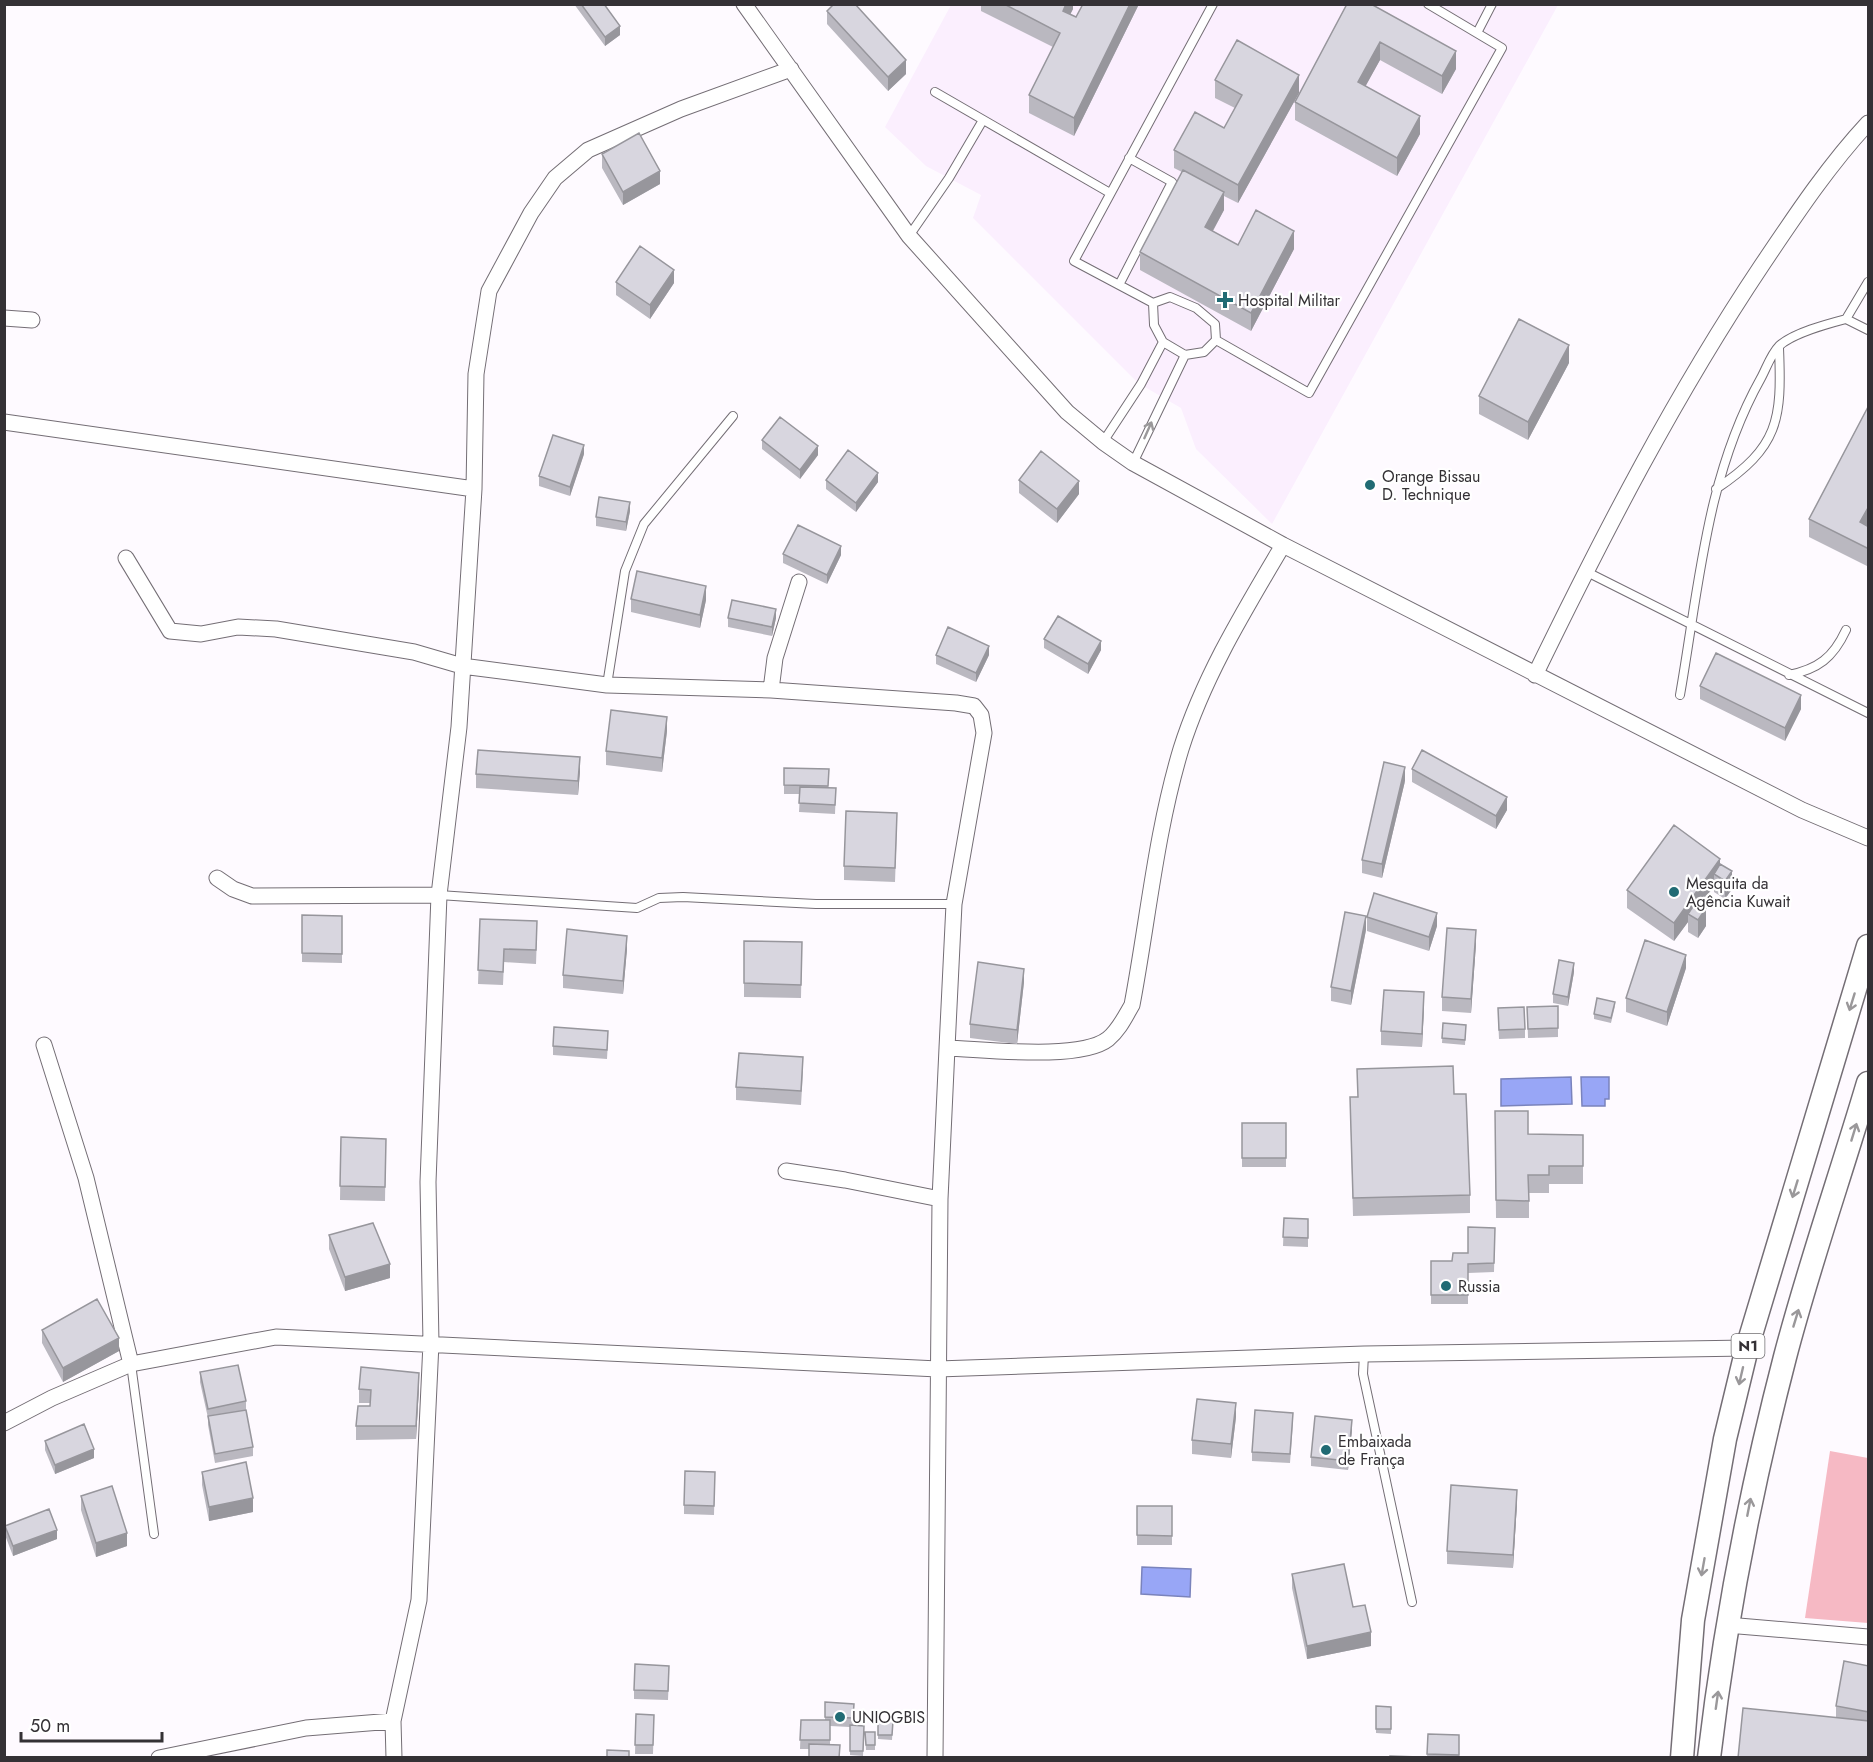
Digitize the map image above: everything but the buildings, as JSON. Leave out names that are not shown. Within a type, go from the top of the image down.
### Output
[{"type":"main road","name":"N1","points":[[1682,1758],[1693,1620],[1725,1439],[1747,1348],[1869,946]]},
{"type":"main road","name":"N1","points":[[1709,1758],[1727,1625],[1751,1498],[1785,1354],[1869,1083]]},
{"type":"street","points":[[744,4],[909,236],[1067,412],[1103,442],[1133,463],[1283,545],[1791,804],[1869,838]]},
{"type":"street","points":[[394,1758],[393,1721],[419,1600],[431,1343],[429,1182],[439,896],[459,727],[474,489],[476,374],[489,291],[531,213],[555,178],[588,150],[632,129],[791,69]]},
{"type":"street","points":[[1535,675],[1585,571],[1682,390],[1794,219],[1869,123]]},
{"type":"street","points":[[4,318],[32,320]]},
{"type":"street","points":[[4,422],[474,489]]},
{"type":"street","points":[[947,1048],[1061,1052],[1084,1049],[1107,1040],[1121,1025],[1132,1005],[1168,800],[1181,749],[1204,689],[1240,618],[1283,545]]},
{"type":"street","points":[[126,558],[170,631],[201,634],[237,627],[276,629],[414,652],[462,666],[607,685],[771,690],[974,706],[981,715],[984,733],[954,904],[940,1199],[934,1758]]},
{"type":"street","points":[[771,690],[775,658],[799,582]]},
{"type":"street","points":[[217,878],[233,889],[252,896],[439,896]]},
{"type":"street","points":[[44,1045],[86,1178],[131,1364]]},
{"type":"street","points":[[786,1171],[845,1179],[940,1199]]},
{"type":"street","points":[[4,1423],[52,1398],[131,1364],[276,1337],[431,1343],[666,1358],[938,1369],[1364,1354],[1747,1348]]},
{"type":"street","points":[[1727,1625],[1869,1637]]},
{"type":"street","points":[[159,1758],[306,1728],[393,1721]]},
{"type":"lane","points":[[1213,4],[1074,261],[1153,303],[1170,297],[1196,308],[1215,324],[1216,340]]},
{"type":"lane","points":[[1216,340],[1309,393],[1502,48],[1428,4]]},
{"type":"lane","points":[[1477,33],[1492,4]]},
{"type":"lane","points":[[935,92],[1110,194]]},
{"type":"lane","points":[[909,236],[949,178],[983,120]]},
{"type":"lane","points":[[1119,285],[1172,183],[1129,158]]},
{"type":"lane","points":[[1846,319],[1869,282]]},
{"type":"lane","points":[[1153,303],[1154,325],[1163,342],[1185,355],[1203,352],[1216,340]]},
{"type":"lane","points":[[1680,695],[1702,552],[1716,489],[1740,418],[1779,347],[1815,328],[1846,319],[1869,330]]},
{"type":"lane","points":[[1103,442],[1141,384],[1163,342]]},
{"type":"lane","points":[[1716,489],[1742,471],[1773,433],[1778,409],[1779,347]]},
{"type":"lane","points":[[1133,463],[1185,355]]},
{"type":"lane","points":[[607,685],[625,571],[644,524],[733,416]]},
{"type":"lane","points":[[1585,571],[1869,713]]},
{"type":"lane","points":[[1789,675],[1810,671],[1827,661],[1838,647],[1846,630]]},
{"type":"lane","points":[[439,896],[638,908],[659,898],[683,897],[816,904],[954,904]]},
{"type":"lane","points":[[1364,1354],[1363,1374],[1412,1602]]},
{"type":"lane","points":[[131,1364],[154,1534]]},
{"type":"shaded area","name":"Hospital Militar","points":[[951,5],[1558,5],[1272,524],[1196,449],[1181,408],[1138,383],[973,218],[981,195],[926,166],[885,127]]},
{"type":"shaded area","points":[[1830,1451],[1868,1458],[1868,1623],[1805,1618]]},
{"type":"water","points":[[1571,1077],[1572,1104],[1501,1106],[1501,1079]]},
{"type":"water","points":[[1581,1077],[1609,1077],[1609,1099],[1605,1099],[1605,1106],[1582,1106]]},
{"type":"water","points":[[1142,1567],[1191,1569],[1190,1597],[1141,1594]]},
{"type":"place","name":"Hospital Militar","points":[[1225,300]]},
{"type":"place","name":"Orange Bissau D. Technique","points":[[1370,485]]},
{"type":"place","name":"Mesquita da Agência Kuwait","points":[[1674,892]]},
{"type":"place","name":"Russia","points":[[1446,1286]]},
{"type":"place","name":"Embaixada de França","points":[[1326,1450]]},
{"type":"place","name":"UNIOGBIS","points":[[840,1717]]}]
